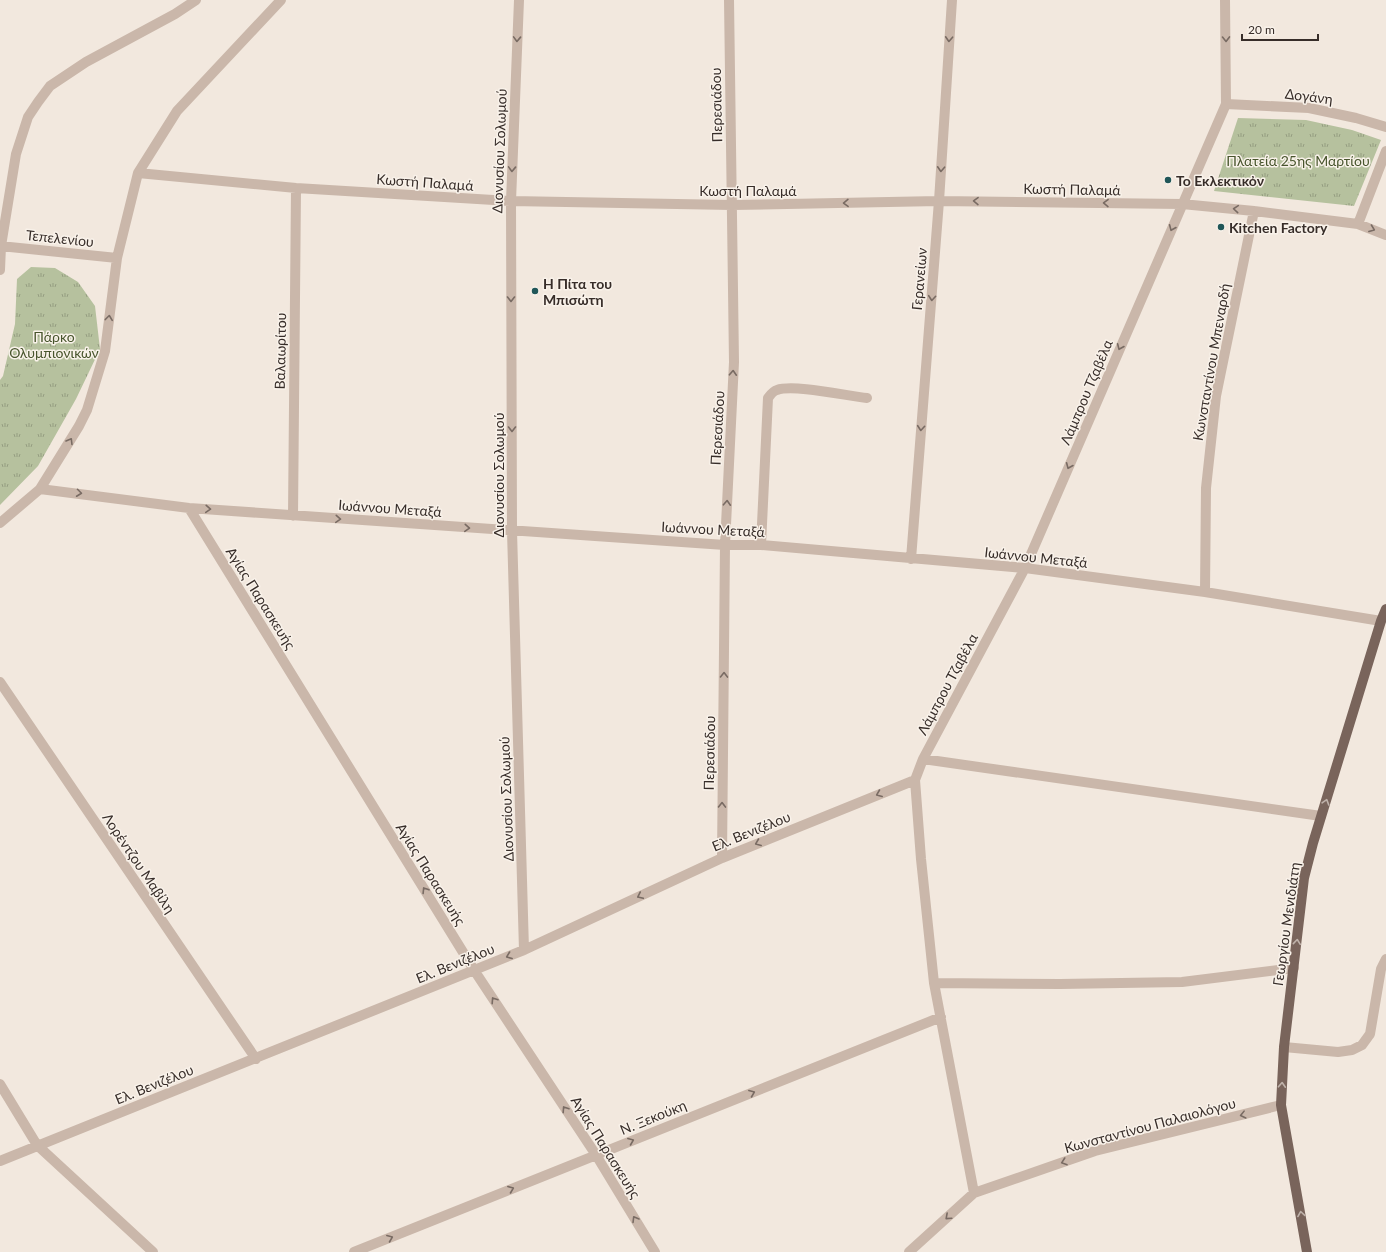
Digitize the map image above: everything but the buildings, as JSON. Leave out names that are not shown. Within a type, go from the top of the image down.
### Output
[{"type":"main road","name":"Γεωργίου Μενιδιάτη","points":[[1307,1252],[1281,1105],[1284,1047],[1304,878],[1321,816],[1381,621],[1386,610]]},
{"type":"street","points":[[0,270],[1,246],[16,154],[28,118],[38,102],[50,86],[86,62],[175,14],[196,0]]},
{"type":"street","points":[[0,523],[40,488],[79,426],[94,391],[105,351],[116,258],[138,173],[177,111],[280,0]]},
{"type":"street","name":"Διονυσίου Σολωμού","points":[[519,0],[511,201],[512,531],[524,950]]},
{"type":"street","name":"Περεσιάδου","points":[[722,858],[725,545],[734,362],[729,0]]},
{"type":"street","name":"Γερανείων","points":[[911,559],[940,201],[952,0]]},
{"type":"street","name":"Λάμπρου Τζαβέλα","points":[[915,780],[923,759],[1024,568],[1226,104],[1225,0]]},
{"type":"street","name":"Δογάνη","points":[[1226,104],[1309,108],[1356,118],[1386,127]]},
{"type":"street","points":[[1358,224],[1386,151]]},
{"type":"street","name":"Κωστή Παλαμά","points":[[138,173],[296,188],[511,201],[732,205],[940,201],[1182,204],[1254,210],[1358,224],[1386,235]]},
{"type":"street","name":"Βαλαωρίτου","points":[[293,516],[296,188]]},
{"type":"street","name":"Κωνσταντίνου Μπεναρδή","points":[[1205,592],[1206,488],[1216,396],[1254,210]]},
{"type":"street","name":"Τεπελενίου","points":[[1,246],[116,258]]},
{"type":"street","points":[[761,545],[768,398],[776,390],[794,388],[867,398]]},
{"type":"street","name":"Ιωάννου Μεταξά","points":[[40,488],[189,508],[725,545],[761,545],[1024,568],[1205,592],[1381,621]]},
{"type":"street","name":"Αγίας Παρασκευής","points":[[189,508],[474,970],[596,1155],[655,1252]]},
{"type":"street","name":"Λορέντζου Μαβίλη","points":[[0,682],[256,1059]]},
{"type":"street","points":[[923,759],[1321,816]]},
{"type":"street","points":[[915,780],[921,859],[934,983],[974,1193]]},
{"type":"street","name":"Ελ. Βενιζέλου","points":[[0,1161],[524,950],[722,858],[915,780]]},
{"type":"street","points":[[1284,1047],[1338,1052],[1352,1050],[1362,1045],[1370,1034],[1381,969],[1386,959]]},
{"type":"street","points":[[934,983],[1060,984],[1182,982],[1294,968]]},
{"type":"street","name":"Ν. Ξεκούκη","points":[[354,1252],[941,1017]]},
{"type":"street","points":[[0,1084],[37,1145],[153,1252]]},
{"type":"street","name":"Κωνσταντίνου Παλαιολόγου","points":[[909,1252],[974,1193],[1095,1151],[1281,1105]]},
{"type":"green space","name":"Πλατεία 25ης Μαρτίου","points":[[1238,118],[1306,120],[1352,130],[1381,140],[1354,206],[1214,191]]},
{"type":"green space","name":"Πάρκο Ολυμπιονικών","points":[[31,267],[55,268],[78,282],[95,306],[100,349],[76,399],[38,466],[0,505],[0,380],[3,376],[15,324],[17,279]]},
{"type":"place","name":"Το Εκλεκτικὀν","points":[[1168,180]]},
{"type":"place","name":"Kitchen Factory","points":[[1221,227]]},
{"type":"place","name":"Η Πίτα του Μπισώτη","points":[[535,291]]}]
